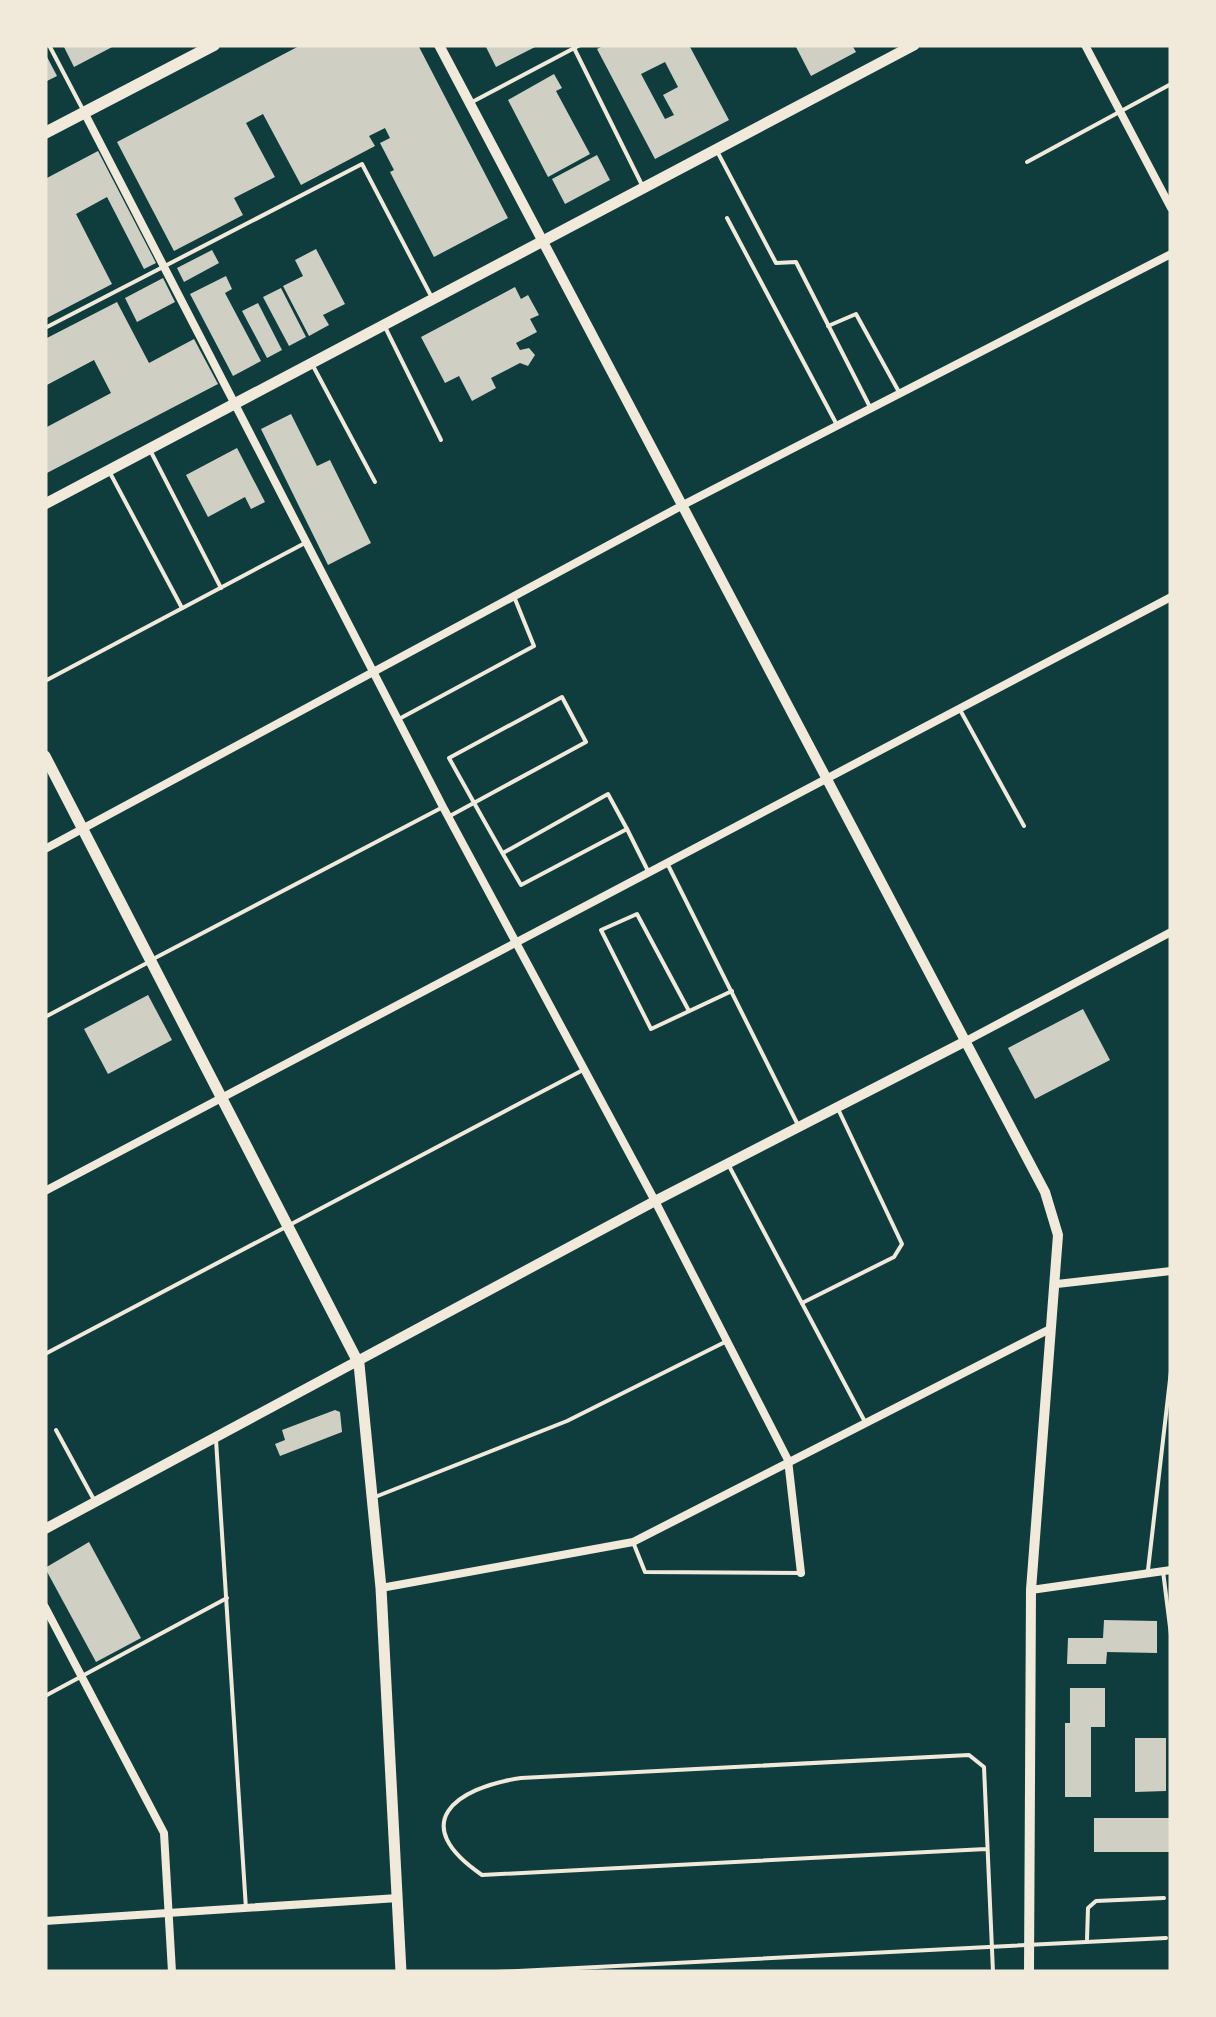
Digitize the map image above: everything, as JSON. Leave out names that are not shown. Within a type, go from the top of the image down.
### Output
[{"type":"main road","points":[[45,133],[214,45]]},
{"type":"main road","points":[[45,504],[914,45]]},
{"type":"main road","points":[[45,756],[359,1364],[381,1588],[401,1972]]},
{"type":"street","points":[[439,45],[1045,1192],[1058,1236],[1031,1590],[1029,1972]]},
{"type":"street","points":[[1086,45],[1171,208]]},
{"type":"street","points":[[84,112],[443,807],[656,1202],[788,1460],[801,1573]]},
{"type":"street","points":[[45,849],[683,505],[1171,254]]},
{"type":"street","points":[[45,1192],[1171,597]]},
{"type":"street","points":[[48,1527],[1171,932]]},
{"type":"street","points":[[1056,1284],[1171,1271]]},
{"type":"street","points":[[381,1588],[633,1542],[1048,1330]]},
{"type":"street","points":[[1031,1590],[1167,1571]]},
{"type":"street","points":[[45,1607],[164,1834],[172,1972]]},
{"type":"street","points":[[45,1921],[398,1898]]},
{"type":"lane","points":[[49,45],[84,112]]},
{"type":"lane","points":[[470,103],[577,47],[643,187]]},
{"type":"lane","points":[[1027,162],[1171,84]]},
{"type":"lane","points":[[716,149],[776,263],[796,262],[871,408]]},
{"type":"lane","points":[[45,328],[362,164],[433,298]]},
{"type":"lane","points":[[727,218],[837,426]]},
{"type":"lane","points":[[828,326],[856,314],[899,392]]},
{"type":"lane","points":[[384,325],[442,440]]},
{"type":"lane","points":[[312,364],[375,482]]},
{"type":"lane","points":[[150,450],[220,588]]},
{"type":"lane","points":[[108,471],[182,608]]},
{"type":"lane","points":[[45,681],[306,543]]},
{"type":"lane","points":[[399,719],[534,646],[513,596]]},
{"type":"lane","points":[[448,816],[474,803],[586,742],[562,697],[449,758],[474,803],[502,854],[521,886],[626,829]]},
{"type":"lane","points":[[958,707],[1024,826]]},
{"type":"lane","points":[[502,854],[608,794],[648,871]]},
{"type":"lane","points":[[45,1017],[443,807]]},
{"type":"lane","points":[[666,861],[800,1127]]},
{"type":"lane","points":[[689,1011],[637,914],[601,930],[650,1029],[689,1011],[732,991]]},
{"type":"lane","points":[[45,1354],[582,1070]]},
{"type":"lane","points":[[802,1303],[894,1258],[902,1244],[837,1108]]},
{"type":"lane","points":[[728,1164],[864,1422]]},
{"type":"lane","points":[[372,1498],[567,1421],[727,1341]]},
{"type":"lane","points":[[1148,1573],[1171,1371]]},
{"type":"lane","points":[[56,1430],[95,1502]]},
{"type":"lane","points":[[216,1440],[246,1909]]},
{"type":"lane","points":[[45,1512],[48,1527]]},
{"type":"lane","points":[[633,1542],[646,1572],[801,1573]]},
{"type":"lane","points":[[1167,1571],[1171,1635]]},
{"type":"lane","points":[[45,1696],[227,1598]]},
{"type":"lane","points":[[986,1849],[482,1875],[461,1860],[443,1833],[444,1818],[451,1808],[474,1789],[521,1778],[959,1753],[984,1767],[988,1790],[986,1849],[993,1972]]},
{"type":"lane","points":[[1087,1941],[1088,1908],[1096,1901],[1164,1898]]},
{"type":"lane","points":[[496,1972],[1166,1938]]},
{"type":"building","points":[[63,45],[116,45],[74,67]]},
{"type":"building","points":[[301,45],[418,45],[508,218],[434,257],[390,172],[394,170],[380,143],[390,138],[385,128],[369,136],[375,146],[301,185],[263,114],[246,123],[275,177],[234,198],[243,215],[174,251],[117,142]]},
{"type":"building","points":[[485,45],[539,45],[496,67]]},
{"type":"building","points":[[605,45],[689,45],[729,120],[655,159],[597,49]],"holes":[[[665,62],[678,87],[663,95],[674,115],[665,119],[641,74]]]},
{"type":"building","points":[[795,45],[852,45],[856,52],[811,76]]},
{"type":"building","points":[[45,53],[57,76],[45,82]]},
{"type":"building","points":[[554,74],[562,88],[556,91],[590,154],[548,177],[508,100]]},
{"type":"building","points":[[98,151],[156,263],[144,269],[107,197],[76,214],[112,284],[45,319],[45,179]]},
{"type":"building","points":[[597,155],[610,180],[565,204],[552,179]]},
{"type":"building","points":[[316,249],[345,304],[323,315],[329,325],[309,336],[283,286],[303,276],[295,260]]},
{"type":"building","points":[[212,250],[219,263],[184,282],[177,268]]},
{"type":"building","points":[[226,276],[232,289],[225,293],[261,361],[233,376],[190,294]]},
{"type":"building","points":[[163,278],[175,302],[137,322],[125,298]]},
{"type":"building","points":[[515,287],[521,299],[528,295],[539,315],[530,319],[537,332],[516,343],[520,350],[529,348],[535,355],[528,366],[520,363],[491,378],[496,388],[472,401],[459,376],[445,383],[421,337]]},
{"type":"building","points":[[281,288],[306,337],[289,346],[263,297]]},
{"type":"building","points":[[117,302],[149,363],[194,339],[218,384],[45,474],[45,428],[111,393],[94,360],[45,386],[45,339]]},
{"type":"building","points":[[258,303],[282,350],[267,358],[242,311]]},
{"type":"building","points":[[291,414],[317,466],[330,460],[371,543],[328,565],[261,429]]},
{"type":"building","points":[[237,448],[265,502],[251,509],[245,497],[208,517],[186,475]]},
{"type":"building","points":[[148,995],[172,1040],[108,1074],[84,1029]]},
{"type":"building","points":[[1083,1009],[1110,1060],[1035,1099],[1008,1048]]},
{"type":"building","points":[[335,1410],[340,1412],[342,1432],[280,1456],[275,1444],[285,1440],[282,1430]]},
{"type":"building","points":[[89,1542],[141,1638],[96,1662],[45,1568]]},
{"type":"building","points":[[1104,1620],[1157,1621],[1157,1653],[1107,1652],[1106,1664],[1067,1664],[1068,1638],[1103,1638]]},
{"type":"building","points":[[1070,1688],[1105,1688],[1105,1727],[1091,1727],[1091,1797],[1065,1797],[1065,1723],[1070,1723]]},
{"type":"building","points":[[1135,1738],[1166,1738],[1166,1791],[1135,1792]]},
{"type":"building","points":[[1094,1818],[1169,1818],[1169,1852],[1094,1852]]}]
